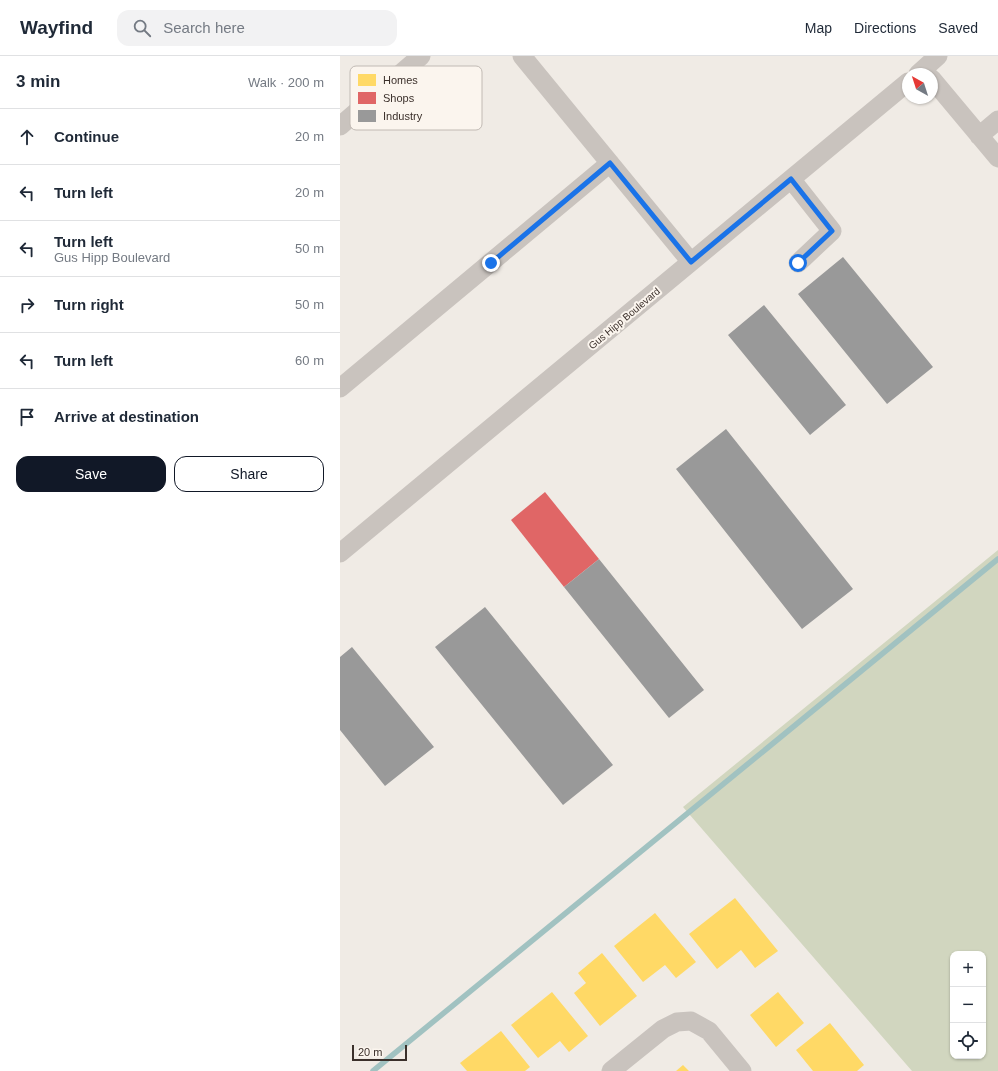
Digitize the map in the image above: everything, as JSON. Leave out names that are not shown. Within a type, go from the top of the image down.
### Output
[{"type":"street","points":[[409,66],[421,56]]},
{"type":"street","points":[[522,56],[691,262]]},
{"type":"street","points":[[929,68],[938,56]]},
{"type":"street","name":"Gus Hipp Boulevard","points":[[340,553],[902,87]]},
{"type":"street","points":[[938,89],[998,158]]},
{"type":"street","points":[[340,126],[350,117]]},
{"type":"street","points":[[979,136],[998,120]]},
{"type":"street","points":[[340,388],[610,163]]},
{"type":"street","points":[[791,179],[832,231],[798,263]]},
{"type":"street","points":[[612,1071],[664,1029],[677,1022],[690,1021],[709,1031],[742,1071]]},
{"type":"green space","points":[[998,550],[998,1071],[912,1071],[683,807]]},
{"type":"building: Homes","points":[[735,898],[778,951],[755,968],[741,950],[717,969],[689,934]]},
{"type":"building: Homes","points":[[655,913],[696,962],[676,978],[665,965],[643,982],[614,946]]},
{"type":"building: Homes","points":[[602,953],[637,996],[600,1026],[574,993],[586,983],[578,973]]},
{"type":"building: Homes","points":[[552,992],[588,1036],[569,1052],[560,1041],[538,1058],[511,1025]]},
{"type":"building: Homes","points":[[778,992],[804,1023],[776,1047],[750,1015]]},
{"type":"building: Homes","points":[[830,1023],[864,1065],[857,1071],[813,1071],[796,1050]]},
{"type":"building: Homes","points":[[501,1031],[530,1067],[525,1071],[467,1071],[460,1063]]},
{"type":"building: Homes","points":[[683,1065],[689,1071],[676,1071]]},
{"type":"building: Shops","points":[[545,492],[599,559],[564,587],[511,520]]},
{"type":"building: Industry","points":[[843,257],[933,367],[887,404],[798,294]]},
{"type":"building: Industry","points":[[764,305],[846,405],[810,435],[728,335]]},
{"type":"building: Industry","points":[[726,429],[853,589],[802,629],[676,469]]},
{"type":"building: Industry","points":[[599,559],[704,690],[669,718],[564,587]]},
{"type":"building: Industry","points":[[485,607],[613,765],[563,805],[435,647]]},
{"type":"building: Industry","points":[[352,647],[434,747],[385,786],[340,730],[340,657]]},
{"type":"waterway","points":[[373,1071],[998,559]]},
{"type":"route","points":[[491,263],[610,163],[691,262],[791,179],[832,231],[798,263]]}]
